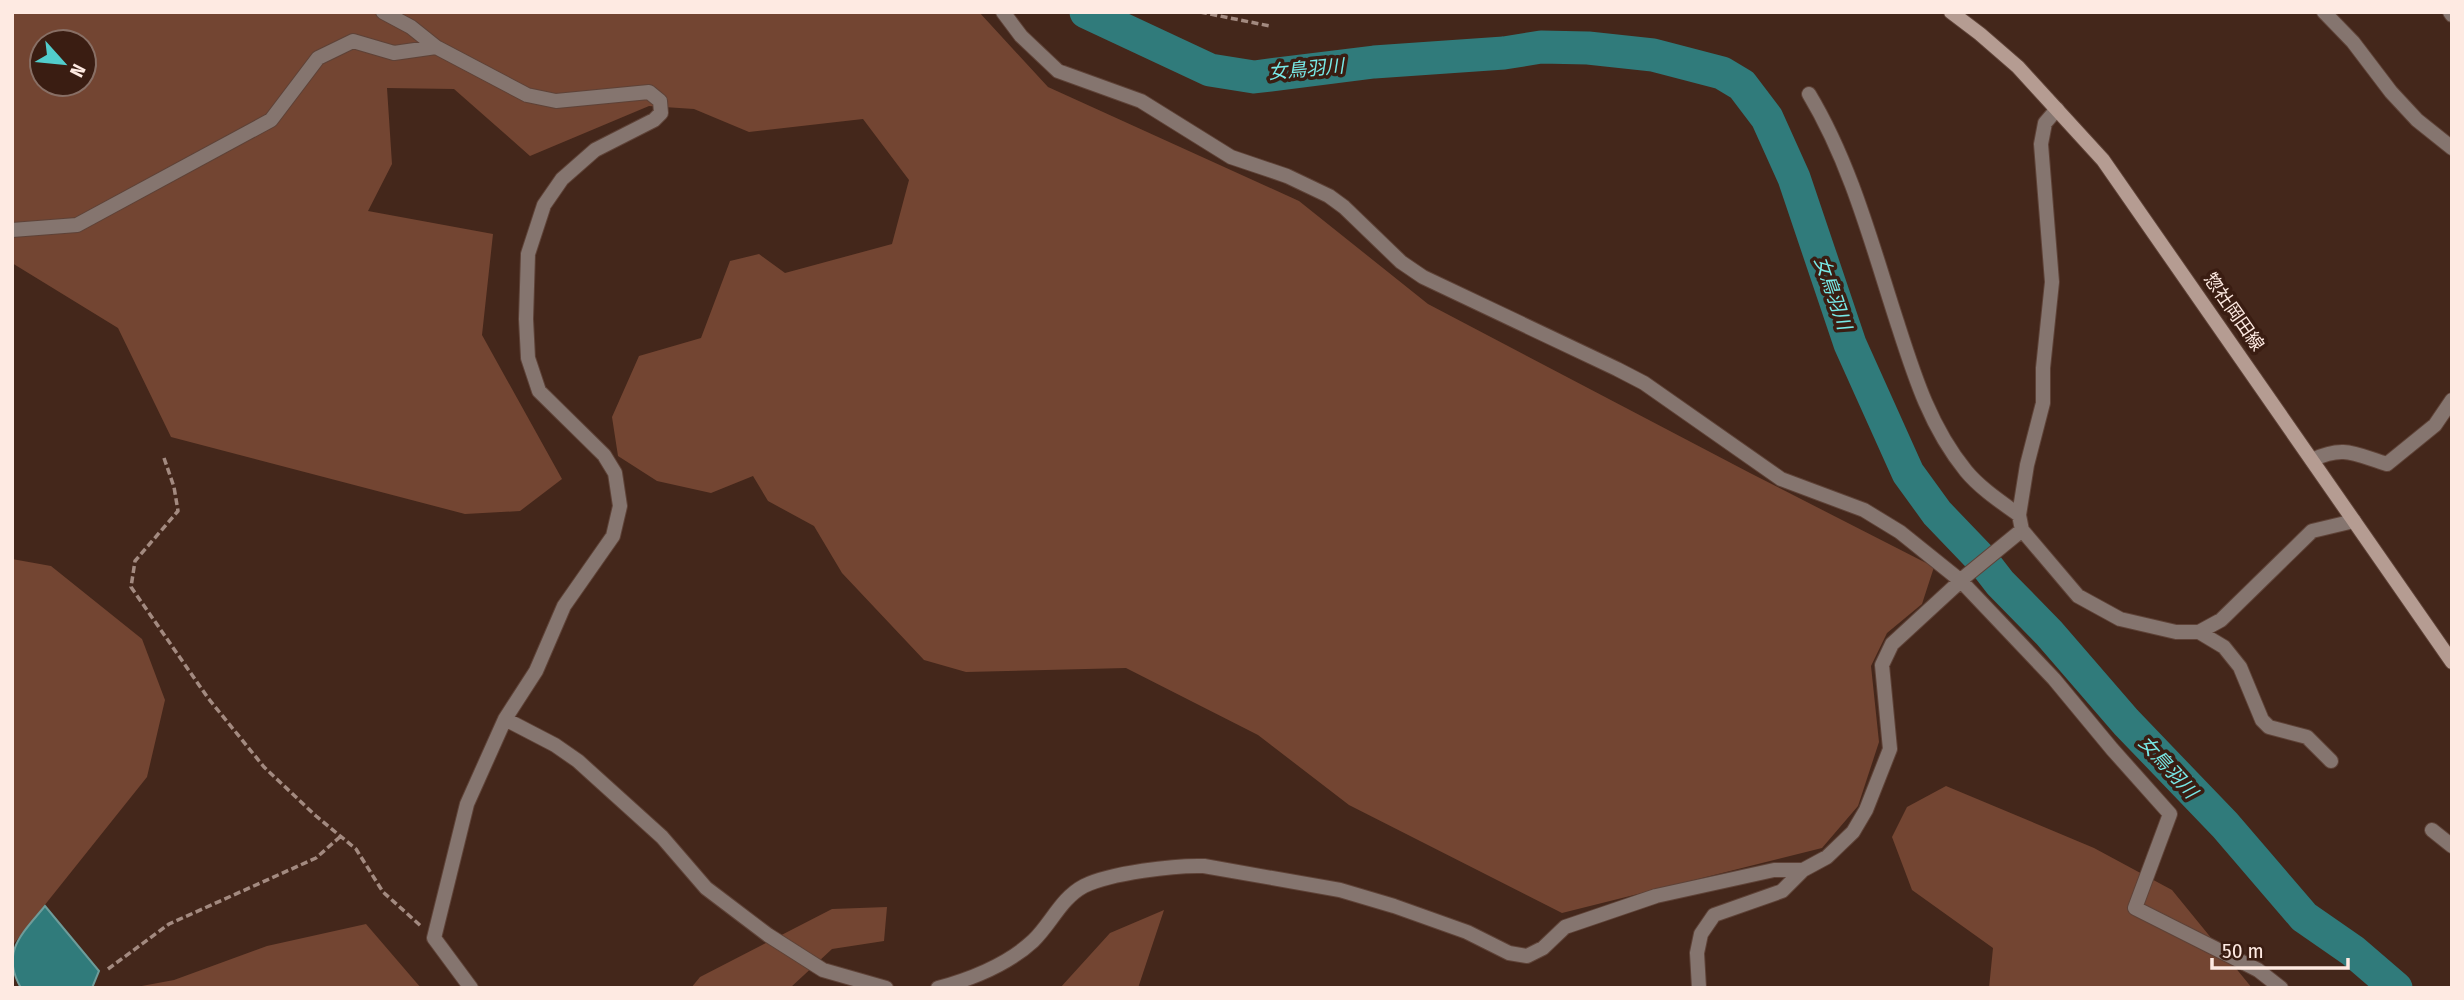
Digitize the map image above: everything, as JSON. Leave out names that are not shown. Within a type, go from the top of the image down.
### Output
[{"type":"main road","name":"惣社岡田線","points":[[1951,12],[2018,67],[2103,160],[2452,662]]},
{"type":"street","points":[[383,12],[411,27],[436,47],[527,95],[556,102],[649,92],[660,101],[661,113],[654,121],[595,150],[562,178],[544,205],[528,254],[528,358],[539,391],[604,455],[615,473],[620,506],[613,536],[564,606],[536,671],[505,719],[467,804],[435,938],[471,988]]},
{"type":"street","points":[[1003,12],[1021,36],[1058,71],[1140,101],[1231,157],[1287,176],[1329,196],[1401,262],[1423,277],[1644,383],[1781,479],[1864,510],[1964,578],[2170,814],[2135,908],[2258,970],[2281,988]]},
{"type":"street","points":[[2324,12],[2417,120],[2452,148]]},
{"type":"street","points":[[12,230],[77,225],[271,120],[318,58],[353,41],[394,53],[436,47]]},
{"type":"street","points":[[1809,94],[1825,121],[1851,181],[1910,364],[1929,414],[1968,473],[2020,526],[2078,596],[2120,619],[2176,632],[2199,632],[2221,620],[2312,531],[2354,521]]},
{"type":"street","points":[[1699,988],[1699,943],[1701,934],[1714,915],[1782,891],[1803,870],[1827,857],[1853,832],[1866,810],[1891,749],[1882,665],[1892,644],[2020,526],[2027,465],[2043,403],[2043,369],[2052,282],[2041,144],[2045,123],[2057,109]]},
{"type":"street","points":[[2312,460],[2330,452],[2344,450],[2387,464],[2435,425],[2452,400]]},
{"type":"street","points":[[2199,632],[2224,647],[2240,667],[2262,720],[2269,727],[2307,737],[2331,761]]},
{"type":"street","points":[[505,719],[555,745],[578,761],[662,837],[706,888],[768,935],[823,970],[886,988]]},
{"type":"street","points":[[2432,830],[2452,846]]},
{"type":"street","points":[[938,988],[972,978],[1033,941],[1069,896],[1084,886],[1184,865],[1205,866],[1340,890],[1467,932],[1509,953],[1527,956],[1543,948],[1565,927],[1656,896],[1774,870],[1803,870]]},
{"type":"path","points":[[1200,12],[1270,26]]},
{"type":"path","points":[[164,458],[174,487],[178,511],[135,561],[131,587],[208,698],[264,767],[356,849],[383,892],[435,938]]},
{"type":"path","points":[[108,969],[169,924],[316,858],[341,836]]},
{"type":"shaded area","points":[[12,12],[979,12],[1048,87],[1299,201],[1428,304],[1934,567],[1922,604],[1887,633],[1871,666],[1879,742],[1858,806],[1822,848],[1562,913],[1349,805],[1258,735],[1126,668],[966,672],[924,660],[842,573],[814,526],[768,501],[753,476],[711,493],[657,481],[618,456],[612,417],[639,356],[701,338],[730,261],[759,254],[785,273],[892,244],[909,180],[863,119],[749,132],[694,109],[649,106],[530,156],[454,89],[387,88],[392,164],[368,211],[493,234],[482,335],[562,479],[520,511],[465,514],[171,437],[118,328],[12,263]]},
{"type":"shaded area","points":[[12,559],[51,566],[142,639],[165,700],[147,777],[12,946]]},
{"type":"shaded area","points":[[1946,786],[2094,848],[2172,890],[2252,988],[1989,988],[1993,948],[1912,890],[1892,837],[1907,807]]},
{"type":"shaded area","points":[[887,907],[884,941],[832,949],[790,988],[691,988],[700,977],[832,909]]},
{"type":"shaded area","points":[[1164,910],[1138,988],[1060,988],[1110,933]]},
{"type":"shaded area","points":[[366,924],[421,988],[131,988],[174,980],[267,946]]},
{"type":"water","points":[[45,906],[99,971],[92,988],[21,988],[15,975],[13,954],[22,935]]},
{"type":"waterway","name":"女鳥羽川","points":[[1086,12],[1210,70],[1254,77],[1374,62],[1504,53],[1541,47],[1588,48],[1653,55],[1722,73],[1742,85],[1767,118],[1794,178],[1850,344],[1908,473],[1937,513],[2049,633],[2126,722],[2225,825],[2304,917],[2353,951],[2396,988]]}]
